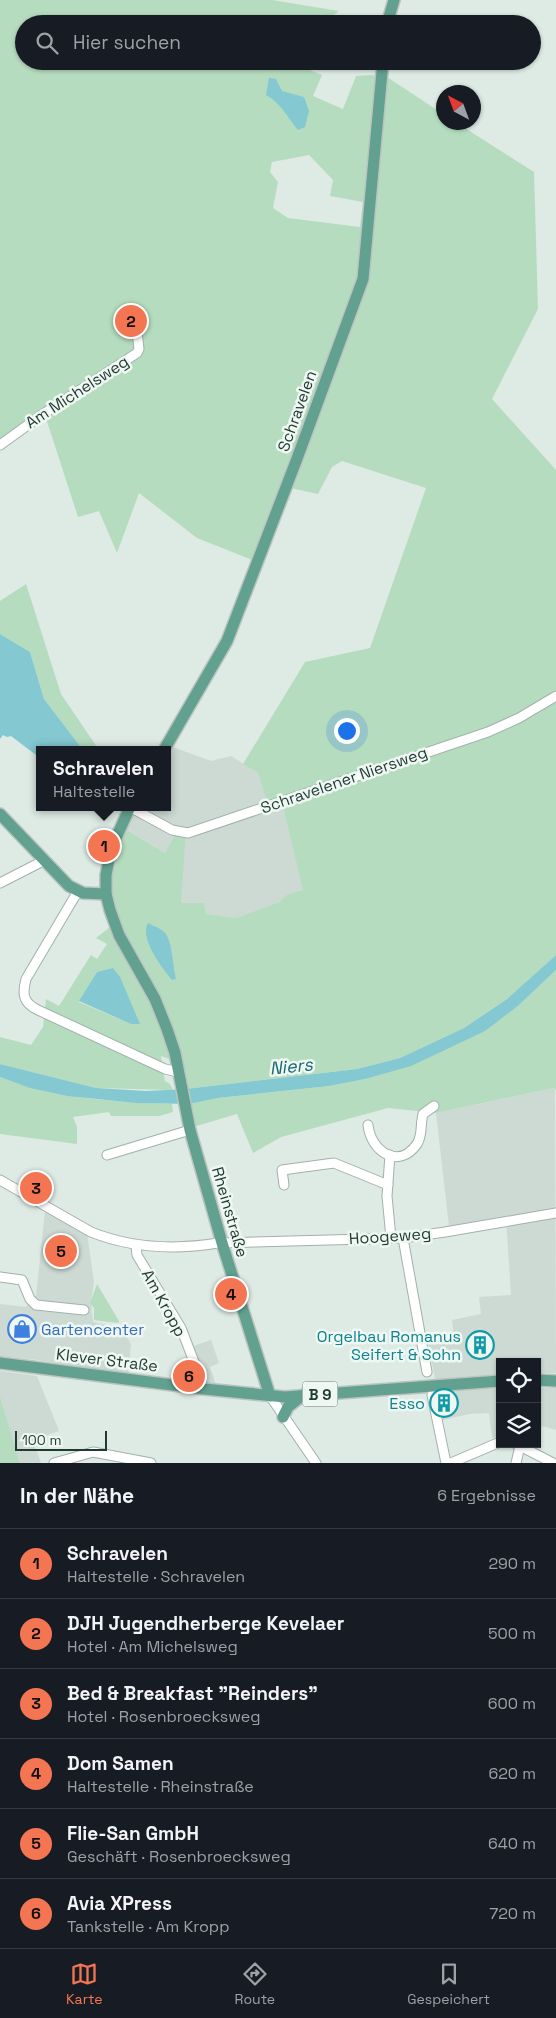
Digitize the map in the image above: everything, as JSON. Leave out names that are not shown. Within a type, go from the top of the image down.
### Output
[{"type":"main road","points":[[390,15],[394,0]]},
{"type":"main road","name":"Schravelen","points":[[166,746],[227,641],[363,279],[382,70]]},
{"type":"main road","points":[[128,811],[111,849],[106,875],[106,894],[114,924],[161,1013],[175,1053],[179,1077]]},
{"type":"main road","points":[[0,814],[70,886],[78,891],[89,894],[106,894]]},
{"type":"main road","name":"Rheinstraße","points":[[179,1077],[190,1130],[222,1243],[270,1396]]},
{"type":"main road","name":"Klever Straße","points":[[0,1363],[270,1396]]},
{"type":"main road","points":[[247,1393],[257,1387],[264,1377]]},
{"type":"main road","points":[[541,1380],[556,1381]]},
{"type":"main road","name":"B 9","points":[[270,1396],[496,1381]]},
{"type":"main road","points":[[283,1418],[288,1407],[303,1395]]},
{"type":"street","name":"Am Michelsweg","points":[[0,445],[43,414],[137,353],[139,349],[137,332]]},
{"type":"street","name":"Schravelener Niersweg","points":[[137,811],[172,830],[188,833],[488,732],[520,718],[556,696]]},
{"type":"street","points":[[0,883],[44,860]]},
{"type":"street","points":[[78,891],[26,979],[23,989],[25,1000],[33,1008],[179,1077]]},
{"type":"street","points":[[368,1125],[373,1143],[381,1151],[390,1155],[402,1155],[414,1148],[421,1135],[423,1114],[434,1106]]},
{"type":"street","points":[[107,1155],[190,1130]]},
{"type":"street","points":[[390,1155],[388,1185],[391,1238]]},
{"type":"street","points":[[284,1185],[282,1170],[334,1163],[388,1185]]},
{"type":"street","name":"Hoogeweg","points":[[0,1180],[91,1232],[105,1238],[136,1245],[169,1247],[222,1243],[403,1238],[556,1213]]},
{"type":"street","points":[[403,1238],[427,1372]]},
{"type":"street","name":"Am Kropp","points":[[136,1245],[137,1255],[181,1328],[201,1380],[201,1389]]},
{"type":"street","points":[[0,1277],[22,1280],[30,1299],[36,1305],[84,1310]]},
{"type":"street","points":[[432,1395],[446,1463]]},
{"type":"street","name":"Rheinstraße","points":[[270,1396],[283,1418],[316,1463]]},
{"type":"street","points":[[451,1463],[496,1444]]},
{"type":"street","points":[[516,1463],[518,1448]]},
{"type":"street","points":[[524,1448],[553,1463]]},
{"type":"street","points":[[54,1463],[93,1452],[151,1463]]},
{"type":"shaded area","points":[[171,746],[211,761],[231,756],[258,773],[268,806],[282,801],[304,890],[286,895],[279,902],[236,918],[205,914],[181,903],[177,830],[165,853],[120,826],[128,811],[171,811]]},
{"type":"shaded area","points":[[555,1088],[556,1373],[541,1373],[541,1358],[496,1358],[496,1374],[435,1379],[428,1342],[454,1336],[452,1320],[481,1314],[479,1297],[511,1295],[506,1217],[449,1226],[436,1113]]},
{"type":"shaded area","points":[[45,1211],[87,1233],[94,1282],[91,1301],[93,1322],[121,1328],[131,1344],[128,1374],[0,1356],[0,1304],[26,1307],[36,1296]]},
{"type":"shaded area","points":[[211,1340],[219,1363],[210,1367],[216,1385],[179,1381],[180,1372],[192,1367],[185,1349]]},
{"type":"shaded area","points":[[0,1371],[37,1376],[59,1431],[33,1440],[41,1463],[20,1463],[0,1396]]},
{"type":"shaded area","points":[[496,1388],[496,1437],[492,1438],[489,1413],[469,1414],[443,1420],[437,1392]]},
{"type":"shaded area","points":[[541,1388],[556,1388],[556,1430],[541,1427]]},
{"type":"green space","points":[[0,0],[272,0],[339,11],[334,15],[15,15],[15,70],[310,70],[322,75],[313,96],[343,109],[356,76],[387,77],[436,109],[436,130],[468,130],[534,172],[538,309],[492,399],[556,470],[556,955],[507,999],[464,1028],[400,1058],[357,1069],[186,1089],[172,1060],[161,1056],[165,1081],[170,1084],[173,1090],[96,1088],[0,1064],[0,1037],[31,1045],[43,1027],[46,999],[59,1006],[91,955],[97,959],[107,944],[96,938],[114,924],[119,924],[111,898],[110,879],[120,826],[165,853],[177,830],[186,831],[181,903],[204,903],[206,914],[236,918],[279,902],[286,895],[303,890],[282,802],[268,806],[258,773],[243,764],[305,662],[370,648],[426,488],[342,461],[332,467],[318,494],[286,487],[257,562],[197,538],[139,493],[117,553],[99,511],[78,517],[43,409],[0,445]],"holes":[[[309,155],[333,180],[330,196],[363,202],[360,227],[288,218],[273,208],[278,182],[270,172],[272,162]],[[97,972],[131,1024],[79,1002]]]},
{"type":"green space","points":[[26,584],[61,694],[96,746],[80,746],[44,699],[30,652],[0,634],[0,601]]},
{"type":"green space","points":[[556,970],[556,1090],[554,1088],[436,1113],[388,1108],[281,1137],[253,1153],[237,1114],[193,1127],[189,1104],[218,1098],[329,1086],[365,1079],[519,1005]]},
{"type":"green space","points":[[0,1077],[42,1090],[84,1098],[172,1104],[173,1112],[159,1116],[111,1116],[109,1112],[73,1117],[77,1127],[77,1144],[0,1134]]},
{"type":"green space","points":[[97,1284],[119,1321],[118,1323],[94,1320],[94,1308],[90,1303]]},
{"type":"green space","points":[[0,1396],[20,1463],[0,1463]]},
{"type":"water","points":[[269,78],[276,79],[282,91],[304,97],[309,111],[305,127],[298,130],[280,106],[266,95]]},
{"type":"water","points":[[0,634],[30,652],[44,699],[80,746],[36,746],[36,755],[11,736],[3,735],[0,739]]},
{"type":"water","points":[[148,923],[161,930],[167,936],[171,947],[176,979],[172,980],[153,953],[147,937],[146,929]]},
{"type":"water","points":[[556,955],[556,970],[519,1005],[485,1031],[411,1066],[365,1079],[329,1086],[218,1098],[189,1104],[136,1103],[68,1096],[30,1088],[0,1077],[0,1064],[96,1088],[146,1091],[186,1089],[357,1069],[400,1058],[464,1028],[507,999]]},
{"type":"water","points":[[113,968],[120,977],[140,1024],[131,1024],[79,1001],[97,972]]},
{"type":"place","name":"DJH Jugendherberge Kevelaer","points":[[131,321]]},
{"type":"place","name":"Schravelen","points":[[104,846]]},
{"type":"place","name":"Bed & Breakfast \"Reinders\"","points":[[36,1188]]},
{"type":"place","name":"Flie-San GmbH","points":[[61,1251]]},
{"type":"place","name":"Dom Samen","points":[[231,1294]]},
{"type":"place","name":"Gartencenter","points":[[22,1329]]},
{"type":"place","name":"Orgelbau Romanus Seifert & Sohn","points":[[480,1345]]},
{"type":"place","name":"Avia XPress","points":[[189,1376]]},
{"type":"place","name":"Esso","points":[[444,1403]]},
{"type":"water label","name":"Niers","points":[[291,1066]]}]
